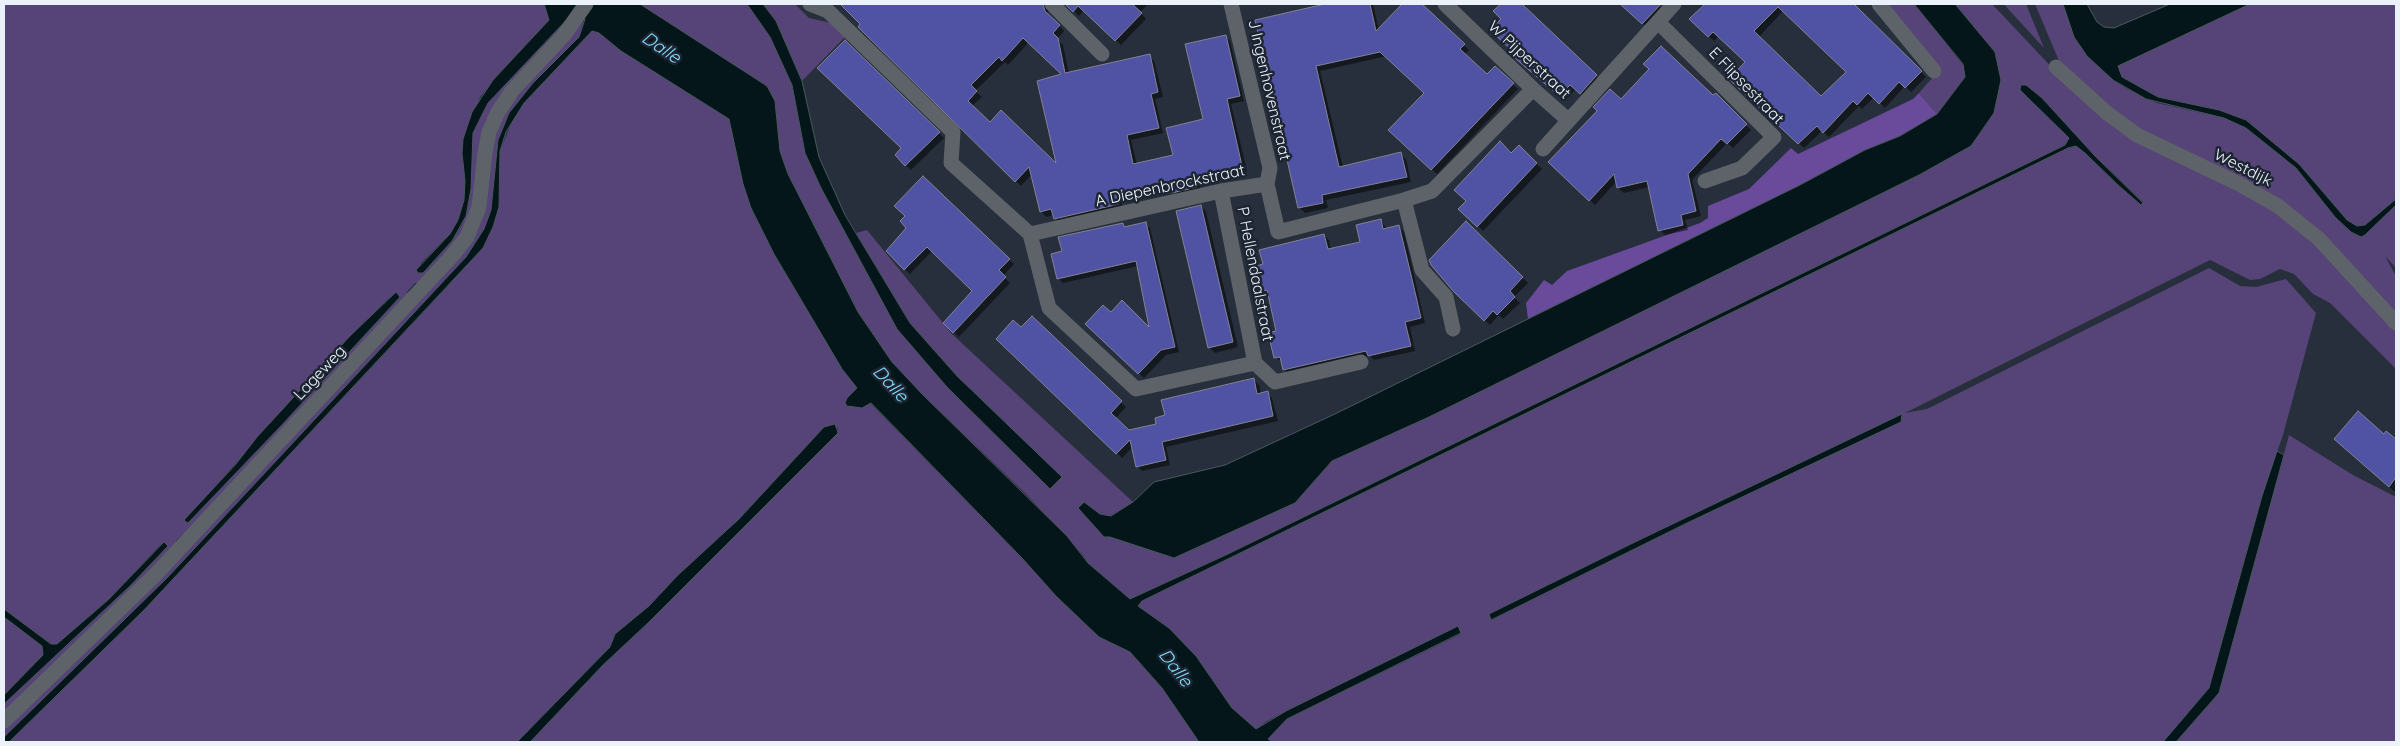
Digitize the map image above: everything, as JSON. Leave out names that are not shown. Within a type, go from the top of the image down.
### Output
[{"type":"street","name":"Lageweg","points":[[4,722],[156,574],[452,256],[474,225],[480,207],[488,139],[498,112],[512,91],[578,18],[586,4]]},
{"type":"street","points":[[810,4],[828,11],[953,132],[950,163],[1030,234],[1049,308],[1136,389],[1255,363],[1275,382],[1361,362]]},
{"type":"street","points":[[1052,4],[1102,54]]},
{"type":"street","name":"W Pijperstraat","points":[[1445,4],[1532,89],[1568,120]]},
{"type":"street","points":[[1543,149],[1674,4]]},
{"type":"street","points":[[1879,4],[1934,71]]},
{"type":"street","name":"J Ingenhovenstraat","points":[[1236,5],[1270,168],[1267,184]]},
{"type":"street","name":"E Flipsestraat","points":[[1658,22],[1774,138],[1742,168],[1705,181]]},
{"type":"street","name":"Westdijk","points":[[2056,67],[2107,113],[2137,135],[2240,184],[2278,206],[2319,239],[2396,323]]},
{"type":"street","name":"A Diepenbrockstraat","points":[[1030,234],[1221,191],[1267,184],[1278,232],[1404,200],[1432,190],[1532,89]]},
{"type":"street","name":"P Hellendaalstraat","points":[[1221,191],[1255,363]]},
{"type":"street","points":[[1404,200],[1422,270],[1446,297],[1453,329]]},
{"type":"shaded area","points":[[4,4],[544,4],[549,20],[480,97],[462,153],[465,181],[464,200],[458,220],[450,234],[421,263],[418,273],[423,273],[452,241],[462,225],[473,133],[479,117],[488,103],[574,12],[508,90],[469,224],[423,282],[415,283],[407,292],[408,297],[190,532],[183,534],[176,541],[176,547],[4,715],[4,704],[130,586],[168,546],[161,544],[108,600],[57,644],[51,644],[4,609]],"holes":[[[398,294],[400,297],[280,427],[210,492],[350,336],[389,298]]]},
{"type":"shaded area","points":[[640,4],[747,4],[770,37],[792,85],[805,153],[821,188],[897,329],[947,387],[1050,489],[1061,477],[957,376],[910,323],[856,233],[867,230],[952,334],[1133,502],[1110,516],[1100,514],[1084,502],[1104,537],[1110,537],[1174,558],[1295,503],[1332,461],[1429,417],[1919,175],[1971,146],[1995,52],[1955,4],[1992,4],[2076,93],[2296,224],[2396,329],[2396,369],[2330,303],[2313,294],[2294,274],[2280,269],[2260,279],[2250,280],[2210,260],[1905,413],[1927,409],[2209,268],[2240,286],[2256,287],[2286,279],[2316,313],[2283,435],[2262,496],[2209,688],[2163,742],[1272,742],[1267,739],[1287,719],[1461,634],[1458,627],[1286,711],[1256,729],[1232,708],[1196,656],[1138,606],[1142,601],[2068,148],[2076,146],[2118,185],[2141,204],[2143,202],[2095,156],[2042,98],[2026,85],[2022,85],[2020,90],[2069,138],[2065,145],[1228,554],[1130,599],[1088,563],[1083,555],[1026,494],[923,395],[892,362],[858,312],[788,174],[780,151],[775,101]],"holes":[[[1902,415],[1492,620],[1489,614]]]},
{"type":"shaded area","points":[[763,4],[795,4],[809,18],[836,24],[848,34],[802,81],[776,21]]},
{"type":"shaded area","points":[[1884,4],[1914,4],[1963,65],[1965,77],[1937,114],[1919,93],[1939,70]]},
{"type":"shaded area","points":[[2004,4],[2026,4],[2044,48],[2010,11]]},
{"type":"shaded area","points":[[2035,4],[2063,4],[2074,37],[2087,56],[2113,80],[2127,89],[2157,103],[2224,118],[2246,128],[2296,168],[2335,217],[2351,232],[2361,237],[2396,205],[2396,268],[2385,256],[2396,276],[2396,316],[2322,236],[2138,130],[2062,68]]},
{"type":"shaded area","points":[[2250,4],[2396,4],[2396,199],[2365,225],[2357,226],[2347,220],[2299,164],[2246,120],[2219,110],[2158,97],[2122,77],[2117,66]]},
{"type":"shaded area","points":[[584,18],[579,37],[533,83],[509,113],[498,140],[491,210],[484,229],[466,257],[139,608],[4,737],[4,728],[454,259],[486,169],[502,114]]},
{"type":"shaded area","points":[[592,31],[599,33],[621,51],[729,119],[743,184],[751,208],[774,254],[842,368],[857,388],[847,398],[870,403],[1022,558],[1056,596],[1099,637],[1130,652],[1162,688],[1199,742],[530,742],[603,665],[649,622],[838,433],[838,428],[824,427],[739,519],[677,576],[649,606],[615,634],[610,647],[517,742],[9,742],[144,610],[448,286],[499,207],[500,151],[513,119],[524,103]]},
{"type":"shaded area","points":[[1919,93],[1937,114],[1900,136],[1865,150],[1800,185],[1528,319],[1526,303],[1544,280],[1552,285],[1567,271],[1700,223],[1708,218],[1708,206],[1749,189],[1791,148],[1798,154],[1913,99]]},
{"type":"shaded area","points":[[2289,435],[2353,475],[2396,497],[2396,742],[2176,742],[2219,693]]},
{"type":"shaded area","points":[[4,617],[42,646],[43,655],[4,695]]},
{"type":"water","name":"Dalle","points":[[544,4],[640,4],[767,86],[775,101],[780,151],[788,174],[858,312],[892,362],[923,395],[1067,536],[1088,563],[1130,599],[1228,554],[2065,145],[2069,138],[2020,90],[2021,85],[2026,85],[2042,98],[2095,156],[2143,203],[2141,205],[2076,146],[2068,148],[1142,601],[1138,606],[1169,628],[1196,656],[1232,708],[1256,729],[1286,711],[1458,626],[1461,633],[1287,719],[1268,739],[1272,742],[1199,742],[1162,688],[1130,652],[1099,637],[1056,596],[1022,558],[871,403],[862,408],[847,406],[845,403],[847,398],[857,388],[842,369],[774,254],[751,208],[743,184],[729,119],[621,51],[599,33],[592,31],[524,103],[506,132],[500,151],[499,207],[493,227],[483,248],[144,610],[9,742],[4,742],[4,737],[167,578],[466,257],[484,229],[491,210],[498,140],[509,113],[533,83],[579,37],[585,19],[574,12],[488,103],[473,133],[471,189],[466,216],[452,241],[423,273],[418,273],[416,270],[450,234],[458,220],[464,200],[463,139],[472,112],[493,80],[549,20]]},
{"type":"water","points":[[747,4],[763,4],[776,21],[802,81],[819,157],[845,215],[910,323],[957,376],[1062,477],[1050,489],[947,387],[897,329],[821,188],[805,153],[792,85],[770,37]]},
{"type":"water","points":[[1914,4],[1955,4],[1995,52],[2001,80],[1994,113],[1971,146],[1919,175],[1429,417],[1332,461],[1295,503],[1174,558],[1110,537],[1104,537],[1078,508],[1084,502],[1100,514],[1111,516],[1133,502],[1154,482],[1225,465],[1337,413],[1800,185],[1865,150],[1900,136],[1937,114],[1965,77],[1963,64]]},
{"type":"water","points":[[2063,4],[2087,4],[2097,22],[2104,27],[2114,28],[2170,4],[2250,4],[2118,66],[2122,77],[2158,97],[2219,110],[2246,120],[2299,164],[2347,220],[2357,226],[2365,225],[2396,199],[2396,205],[2365,235],[2361,237],[2351,232],[2335,217],[2296,168],[2246,128],[2224,118],[2146,99],[2113,80],[2087,56],[2074,37]]},
{"type":"water","points":[[396,292],[400,297],[280,427],[188,523],[186,522],[184,520],[236,464],[257,437],[350,336]]},
{"type":"water","points":[[1902,414],[1901,422],[1687,523],[1491,620],[1489,614]]},
{"type":"water","points":[[835,424],[838,433],[649,622],[603,665],[530,742],[517,742],[610,647],[615,634],[649,606],[677,576],[739,519],[824,427]]},
{"type":"water","points":[[2277,451],[2284,455],[2219,693],[2176,742],[2163,742],[2209,688],[2262,496]]},
{"type":"water","points":[[164,542],[168,546],[130,586],[4,704],[4,695],[43,655],[42,646],[4,617],[4,609],[51,644],[57,644],[108,600]]},
{"type":"building","points":[[840,4],[1043,4],[1045,11],[1060,25],[1053,33],[1058,38],[1065,73],[1150,54],[1158,92],[1151,94],[1159,128],[1127,135],[1133,164],[1173,155],[1166,128],[1203,119],[1185,44],[1226,35],[1240,96],[1227,99],[1242,166],[1194,177],[1197,187],[1172,193],[1169,183],[1116,195],[1119,204],[1054,219],[1051,209],[1040,212],[1029,167],[1015,182],[858,27],[860,24]],"holes":[[[1023,38],[1061,74],[1037,81],[1056,163],[1001,110],[990,122],[968,101],[977,91],[971,85],[999,57],[1002,61]]]},
{"type":"building","points":[[1065,4],[1132,4],[1142,13],[1115,41],[1078,6],[1073,12]]},
{"type":"building","points":[[1325,4],[1370,4],[1376,31],[1402,4],[1422,4],[1465,44],[1460,49],[1487,74],[1495,66],[1514,83],[1431,170],[1388,130],[1424,93],[1380,52],[1316,66],[1339,167],[1401,152],[1407,177],[1322,195],[1323,203],[1298,208],[1255,20]]},
{"type":"building","points":[[1501,4],[1522,4],[1597,75],[1580,94],[1570,85],[1559,96],[1508,52],[1510,49],[1490,30],[1501,19],[1493,11]]},
{"type":"building","points":[[1620,4],[1661,4],[1642,24]]},
{"type":"building","points":[[1705,4],[1854,4],[1922,71],[1905,88],[1899,82],[1879,104],[1868,93],[1857,105],[1853,101],[1823,133],[1817,126],[1798,144],[1729,79],[1745,62],[1713,32],[1708,37],[1689,19]],"holes":[[[1778,7],[1846,72],[1821,96],[1754,31]]]},
{"type":"building","points":[[845,40],[940,132],[905,166],[895,155],[901,148],[817,68]]},
{"type":"building","points":[[1661,46],[1713,95],[1716,93],[1747,124],[1727,144],[1721,139],[1688,174],[1696,211],[1681,215],[1683,225],[1658,231],[1647,181],[1617,188],[1614,174],[1589,201],[1548,162],[1597,111],[1593,107],[1610,89],[1621,99],[1649,69],[1643,64]]},
{"type":"building","points":[[1500,141],[1511,153],[1519,145],[1537,163],[1477,227],[1458,209],[1466,201],[1454,190]]},
{"type":"building","points":[[923,176],[1010,259],[999,270],[1006,277],[953,333],[943,323],[972,291],[927,247],[904,270],[886,251],[906,228],[900,221],[905,216],[894,206]]},
{"type":"building","points":[[1201,205],[1233,342],[1208,348],[1176,211]]},
{"type":"building","points":[[1381,219],[1383,229],[1399,225],[1412,279],[1421,318],[1405,322],[1411,346],[1368,356],[1366,351],[1283,370],[1280,357],[1274,358],[1268,333],[1276,331],[1267,290],[1259,292],[1253,267],[1263,264],[1259,250],[1324,234],[1328,249],[1360,242],[1356,225]]},
{"type":"building","points":[[1466,221],[1523,277],[1510,291],[1515,297],[1497,315],[1493,311],[1484,321],[1454,292],[1431,265],[1429,260]]},
{"type":"building","points":[[1146,222],[1175,347],[1161,350],[1138,374],[1085,324],[1103,305],[1111,312],[1122,300],[1149,327],[1136,261],[1057,279],[1051,254],[1062,251],[1058,237],[1123,223],[1124,227]]},
{"type":"building","points":[[1032,316],[1122,401],[1111,413],[1129,430],[1156,424],[1155,418],[1165,415],[1161,400],[1254,378],[1257,394],[1268,391],[1273,416],[1162,442],[1166,460],[1136,467],[1130,440],[1116,454],[996,339],[1013,320],[1021,327]]},
{"type":"building","points":[[2358,411],[2384,434],[2386,431],[2396,439],[2396,477],[2389,487],[2334,439]]}]
